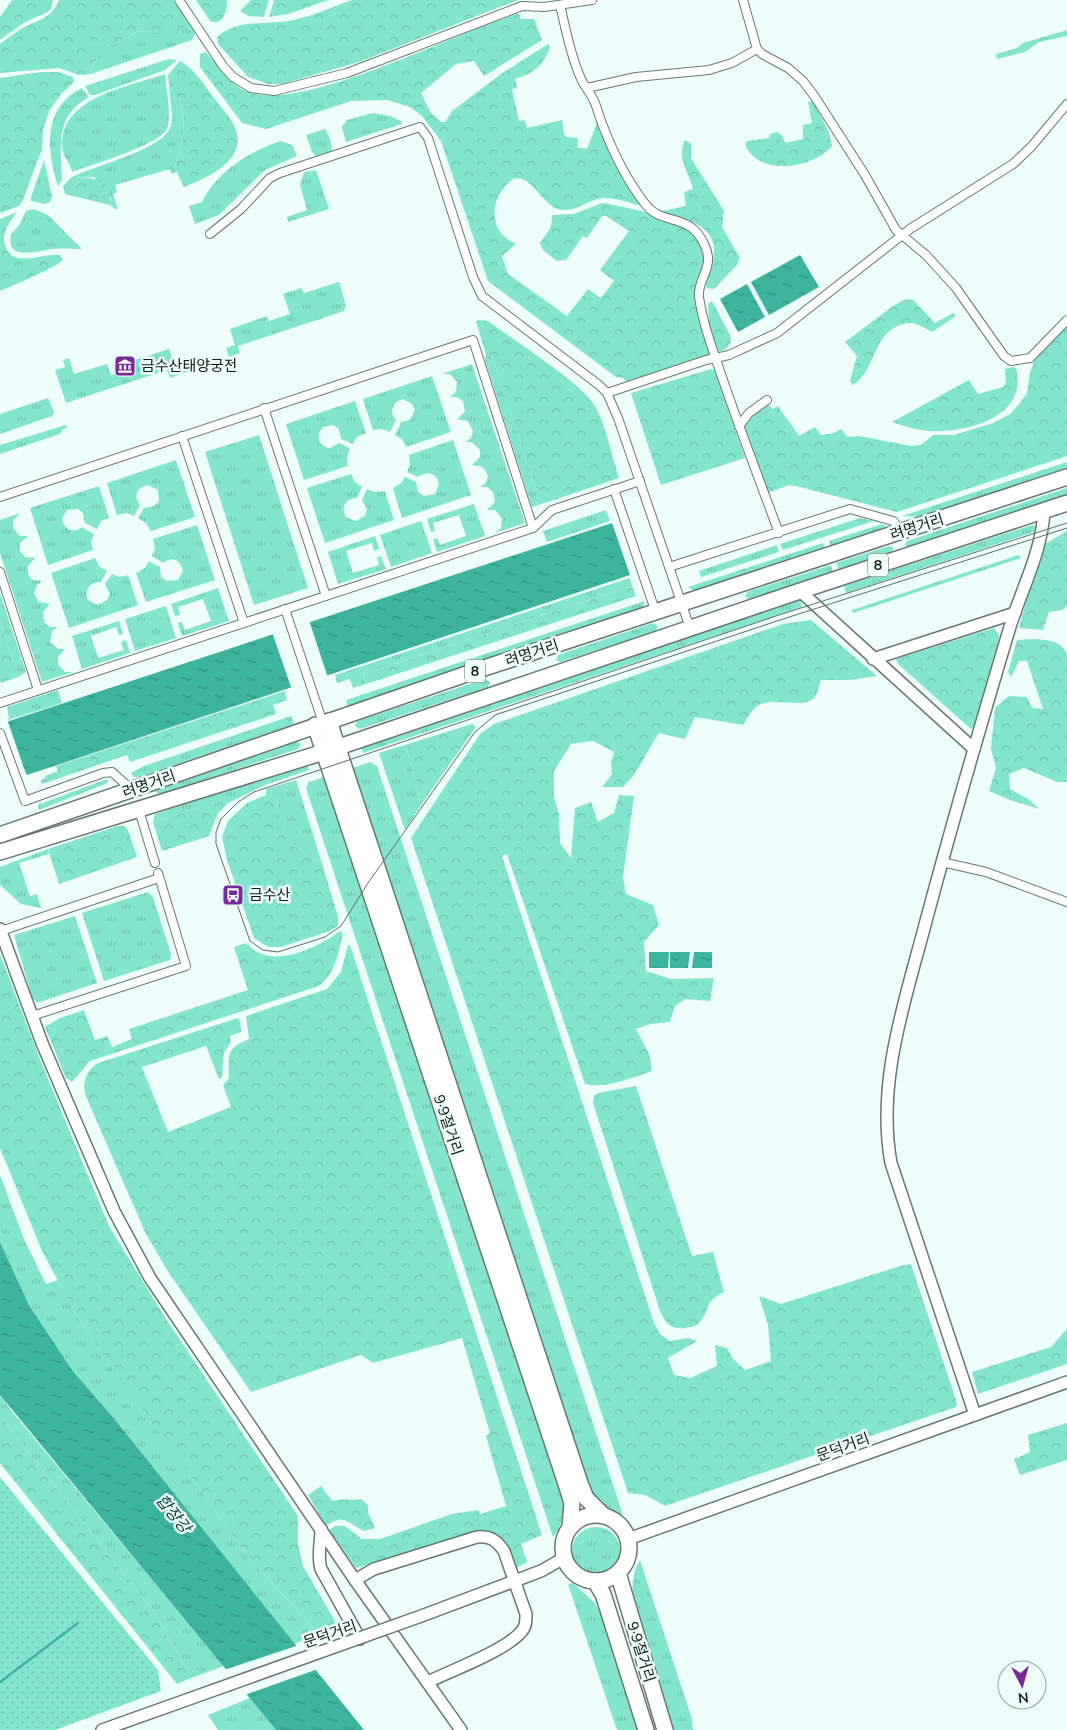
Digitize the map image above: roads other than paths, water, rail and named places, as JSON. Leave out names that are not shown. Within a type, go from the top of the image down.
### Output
[{"type":"highway","name":"려명거리","points":[[0,835],[322,723],[1067,478]]},
{"type":"highway","name":"려명거리","points":[[0,852],[138,807],[331,749],[1067,503]]},
{"type":"highway","name":"9·9절거리","points":[[322,723],[580,1483],[586,1498],[603,1515]]},
{"type":"highway","name":"9·9절거리","points":[[331,749],[572,1503],[570,1527]]},
{"type":"highway","points":[[603,1515],[619,1524],[628,1539],[628,1558],[618,1573],[611,1578],[595,1581],[576,1574],[564,1558],[564,1542],[570,1527],[585,1517],[603,1515]]},
{"type":"highway","name":"9·9절거리","points":[[618,1573],[664,1730]]},
{"type":"highway","name":"9·9절거리","points":[[595,1581],[603,1594],[646,1730]]},
{"type":"street","points":[[179,0],[233,77],[251,88],[274,91],[354,70],[522,6],[544,8],[592,0]]},
{"type":"street","points":[[743,0],[757,49],[768,58],[788,68],[803,82],[815,97],[896,230],[926,255],[956,288],[1004,356],[1011,361],[1030,358],[1067,320]]},
{"type":"street","points":[[560,5],[573,58],[621,165],[646,205],[653,212],[684,222],[695,228],[701,236],[708,259],[708,268],[699,289],[699,296],[716,358],[779,533]]},
{"type":"street","points":[[586,88],[636,77],[709,70],[732,63],[757,49]]},
{"type":"street","points":[[607,393],[740,351],[778,333],[902,236],[1013,164],[1032,147],[1067,104]]},
{"type":"street","points":[[210,234],[241,209],[270,178],[280,173],[420,127],[428,138],[473,277],[482,296],[588,376],[607,393],[616,412],[690,628]]},
{"type":"street","points":[[0,497],[473,340],[533,528]]},
{"type":"street","points":[[739,426],[749,413],[767,400]]},
{"type":"street","points":[[264,408],[326,596]]},
{"type":"street","points":[[182,436],[244,623]]},
{"type":"street","points":[[0,703],[533,528],[552,510],[640,481]]},
{"type":"street","points":[[614,490],[656,613]]},
{"type":"street","points":[[669,567],[850,509],[893,521],[903,532]]},
{"type":"street","points":[[975,1416],[891,1163],[888,1136],[889,1079],[897,1037],[942,862],[1015,613],[1042,536],[1044,511]]},
{"type":"street","points":[[0,572],[38,690]]},
{"type":"street","points":[[800,591],[974,750]]},
{"type":"street","points":[[285,609],[322,723]]},
{"type":"street","points":[[873,658],[1015,613]]},
{"type":"street","points":[[0,733],[24,801],[112,772],[132,790]]},
{"type":"street","points":[[138,807],[155,863]]},
{"type":"street","points":[[942,862],[986,872],[1067,902]]},
{"type":"street","points":[[32,1016],[186,966],[159,876],[0,930],[32,1016],[114,1211],[150,1278],[355,1580],[461,1730]]},
{"type":"street","name":"문덕거리","points":[[628,1539],[1067,1382]]},
{"type":"street","points":[[321,1529],[321,1548],[318,1560],[360,1639]]},
{"type":"street","points":[[355,1580],[374,1569],[477,1536],[488,1536],[497,1542],[504,1551],[526,1614],[526,1623],[522,1631],[497,1648],[428,1682]]},
{"type":"street","name":"문덕거리","points":[[102,1730],[360,1639],[515,1581],[564,1558]]},
{"type":"water","points":[[800,255],[819,287],[769,315],[751,282]]},
{"type":"water","points":[[747,284],[765,317],[738,332],[720,299]]},
{"type":"water","points":[[612,523],[630,575],[27,775],[0,724]]},
{"type":"water","points":[[649,952],[669,952],[668,968],[649,968]]},
{"type":"water","points":[[670,952],[690,952],[688,968],[670,968]]},
{"type":"water","points":[[694,952],[712,952],[712,968],[692,968]]},
{"type":"water","name":"합장강","points":[[0,1242],[29,1305],[72,1370],[112,1416],[364,1730],[276,1730],[0,1395]]},
{"type":"waterway","points":[[0,1682],[78,1623]]},
{"type":"tram line","points":[[1067,523],[779,615],[254,792],[238,802],[221,819],[216,832],[216,844],[250,941],[263,950],[278,952],[325,937],[341,926],[368,883],[475,732],[495,715],[780,620],[1067,528]]},
{"type":"place","name":"금수산태양궁전","points":[[125,366]]},
{"type":"place","name":"금수산","points":[[233,895]]}]
